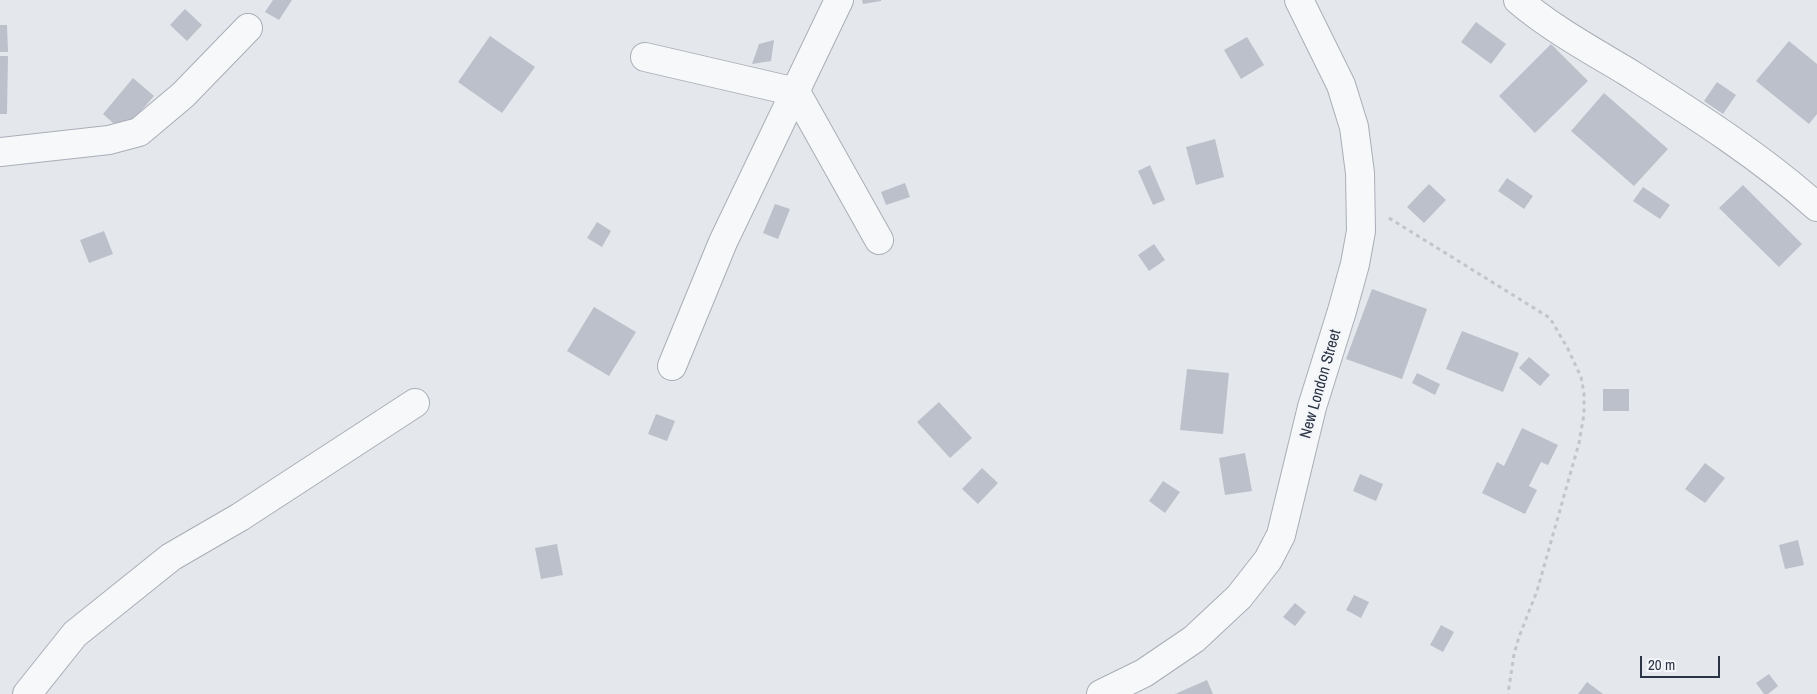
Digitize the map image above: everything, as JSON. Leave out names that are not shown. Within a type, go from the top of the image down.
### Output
[{"type":"street","points":[[672,366],[724,242],[840,0]]},
{"type":"street","name":"New London Street","points":[[1101,694],[1144,673],[1194,639],[1239,597],[1268,560],[1281,535],[1312,407],[1355,264],[1361,231],[1360,173],[1354,127],[1341,85],[1299,0]]},
{"type":"street","points":[[1518,0],[1539,17],[1660,93],[1749,153],[1794,186],[1817,207]]},
{"type":"street","points":[[0,152],[109,140],[139,132],[183,94],[248,28]]},
{"type":"street","points":[[646,57],[796,92],[879,240]]},
{"type":"street","points":[[27,694],[75,634],[171,557],[240,518],[415,403]]},
{"type":"path","points":[[1360,200],[1550,318],[1581,376],[1584,407],[1579,443],[1537,591],[1519,636],[1514,654],[1508,694]]},
{"type":"building","points":[[273,0],[292,0],[279,20],[265,12]]},
{"type":"building","points":[[862,0],[881,0],[881,1],[863,4]]},
{"type":"building","points":[[185,9],[202,25],[187,41],[170,25]]},
{"type":"building","points":[[1476,22],[1506,44],[1491,64],[1461,42]]},
{"type":"building","points":[[0,25],[7,25],[8,52],[0,52]]},
{"type":"building","points":[[490,36],[535,67],[502,113],[458,82]]},
{"type":"building","points":[[1247,37],[1264,65],[1241,79],[1224,50]]},
{"type":"building","points":[[774,40],[771,61],[752,64],[759,44]]},
{"type":"building","points":[[1789,41],[1817,64],[1817,114],[1809,124],[1756,81]]},
{"type":"building","points":[[1551,44],[1588,81],[1535,133],[1499,96]]},
{"type":"building","points":[[0,56],[8,56],[7,114],[0,114]]},
{"type":"building","points":[[133,78],[154,96],[123,132],[103,114]]},
{"type":"building","points":[[1717,82],[1736,95],[1723,114],[1704,101]]},
{"type":"building","points":[[1604,93],[1668,149],[1634,186],[1571,131]]},
{"type":"building","points":[[1215,139],[1224,177],[1196,185],[1186,147]]},
{"type":"building","points":[[1150,165],[1165,200],[1153,205],[1138,171]]},
{"type":"building","points":[[1507,178],[1533,196],[1524,209],[1498,191]]},
{"type":"building","points":[[905,183],[910,197],[886,205],[881,192]]},
{"type":"building","points":[[1429,184],[1446,200],[1424,223],[1407,207]]},
{"type":"building","points":[[1743,185],[1802,244],[1779,267],[1719,208]]},
{"type":"building","points":[[1643,187],[1670,205],[1660,219],[1633,201]]},
{"type":"building","points":[[775,204],[790,209],[778,239],[763,233]]},
{"type":"building","points":[[597,222],[611,231],[602,247],[587,238]]},
{"type":"building","points":[[104,231],[113,254],[89,263],[80,240]]},
{"type":"building","points":[[1154,244],[1165,260],[1149,271],[1138,255]]},
{"type":"building","points":[[1372,289],[1427,309],[1402,379],[1346,359]]},
{"type":"building","points":[[594,307],[636,332],[609,376],[567,351]]},
{"type":"building","points":[[1462,331],[1519,353],[1503,392],[1446,369]]},
{"type":"building","points":[[1529,357],[1550,375],[1540,386],[1519,368]]},
{"type":"building","points":[[1187,369],[1229,373],[1223,434],[1180,430]]},
{"type":"building","points":[[1417,373],[1440,384],[1435,395],[1412,383]]},
{"type":"building","points":[[1603,389],[1629,389],[1629,411],[1603,411]]},
{"type":"building","points":[[939,402],[972,438],[950,458],[917,422]]},
{"type":"building","points":[[656,414],[675,421],[667,441],[648,434]]},
{"type":"building","points":[[1522,428],[1558,445],[1548,465],[1541,462],[1529,486],[1537,490],[1525,514],[1482,493],[1497,462],[1504,466]]},
{"type":"building","points":[[1245,453],[1252,491],[1225,495],[1219,458]]},
{"type":"building","points":[[1705,463],[1725,478],[1705,503],[1685,489]]},
{"type":"building","points":[[982,468],[998,483],[978,504],[962,489]]},
{"type":"building","points":[[1360,474],[1383,484],[1376,501],[1353,491]]},
{"type":"building","points":[[1163,481],[1180,492],[1165,513],[1149,501]]},
{"type":"building","points":[[1798,540],[1804,565],[1785,569],[1779,545]]},
{"type":"building","points":[[557,544],[563,575],[541,579],[535,548]]},
{"type":"building","points":[[1354,595],[1369,602],[1361,618],[1346,610]]},
{"type":"building","points":[[1295,603],[1306,612],[1295,626],[1283,617]]},
{"type":"building","points":[[1441,625],[1454,632],[1443,652],[1430,645]]},
{"type":"building","points":[[1769,674],[1778,686],[1768,694],[1764,694],[1756,683]]},
{"type":"building","points":[[1207,680],[1213,694],[1175,694]]},
{"type":"building","points":[[1587,682],[1603,694],[1578,694]]}]
